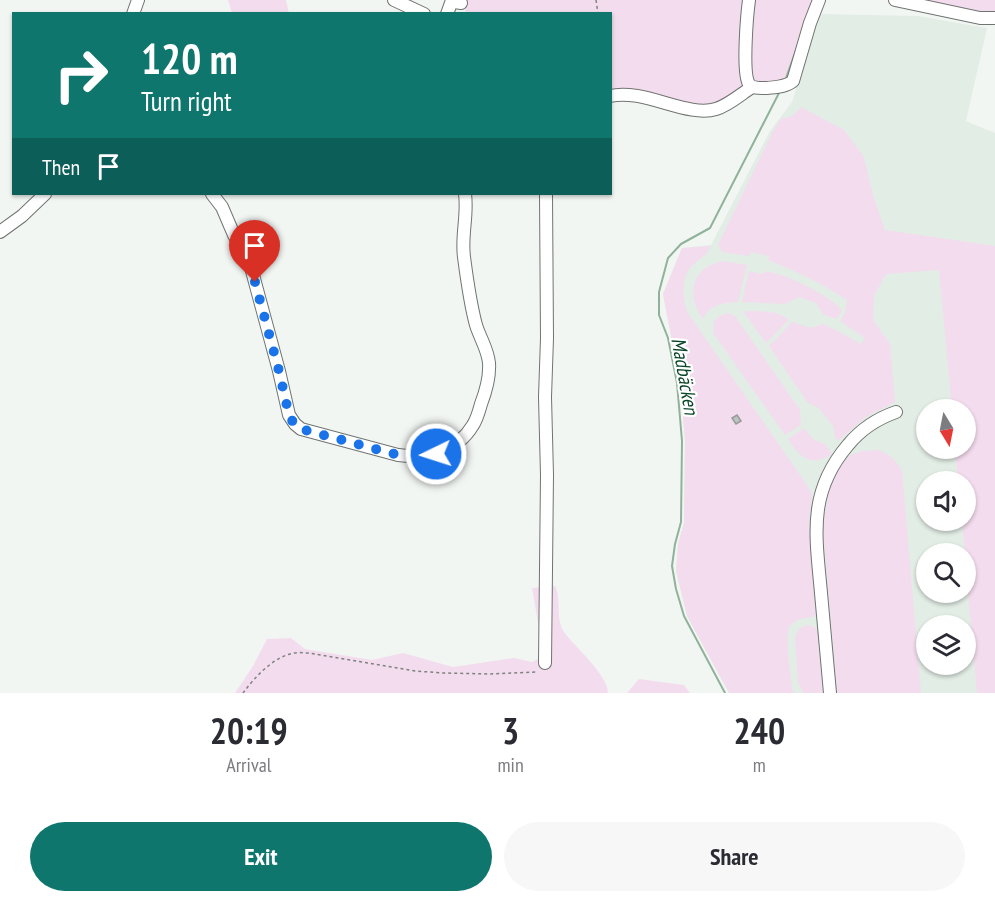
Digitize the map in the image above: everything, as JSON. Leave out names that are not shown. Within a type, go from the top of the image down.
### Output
[{"type":"street","points":[[394,0],[420,12]]},
{"type":"street","points":[[749,0],[746,30],[747,75],[752,87]]},
{"type":"street","points":[[612,96],[620,94],[652,99],[704,111],[725,105],[752,87],[786,86],[793,81],[819,0]]},
{"type":"street","points":[[895,0],[980,18],[995,18]]},
{"type":"street","points":[[448,12],[451,3],[461,5]]},
{"type":"street","points":[[0,232],[22,216],[44,195]]},
{"type":"street","points":[[213,195],[222,207],[234,235],[247,256],[289,415],[294,424],[301,429],[413,457],[436,454],[446,450],[467,434],[474,424],[487,387],[489,363],[473,312],[463,253],[465,195]]},
{"type":"street","points":[[545,663],[546,195]]},
{"type":"street","points":[[830,693],[816,536],[819,503],[832,466],[858,434],[882,417],[896,412]]},
{"type":"path","points":[[243,693],[256,678],[281,657],[295,653],[309,653],[444,674],[538,673],[543,670],[545,663]]},
{"type":"shaded area","points":[[228,0],[286,0],[289,12],[232,12]]},
{"type":"shaded area","points":[[466,0],[811,0],[789,80],[707,108],[612,92],[612,12],[466,12]]},
{"type":"shaded area","points":[[906,0],[995,0],[995,15]]},
{"type":"shaded area","points":[[820,14],[918,16],[987,28],[966,121],[995,133],[995,693],[729,693],[687,616],[676,571],[678,544],[684,523],[685,441],[680,383],[663,294],[682,248],[711,245],[770,131],[792,102]]},
{"type":"shaded area","points":[[801,107],[844,130],[864,157],[873,195],[885,230],[995,246],[995,693],[977,693],[976,615],[970,615],[969,603],[976,603],[976,543],[964,543],[963,531],[976,531],[976,471],[957,471],[956,459],[976,459],[976,399],[951,399],[939,270],[886,274],[874,296],[873,320],[890,344],[895,402],[866,417],[838,441],[835,438],[833,426],[819,408],[808,403],[769,346],[792,322],[811,328],[823,324],[861,344],[865,338],[840,321],[845,313],[847,300],[808,278],[768,260],[769,256],[751,252],[749,256],[722,252],[718,245],[779,121],[794,115]]},
{"type":"shaded area","points":[[711,246],[706,255],[687,273],[683,292],[687,312],[812,494],[809,523],[816,616],[795,621],[788,631],[788,655],[794,693],[729,693],[687,616],[676,571],[678,544],[684,523],[685,441],[680,383],[663,294],[682,248]]},
{"type":"shaded area","points":[[724,261],[747,265],[738,302],[713,307],[703,319],[694,300],[695,282],[705,269]]},
{"type":"shaded area","points":[[749,271],[764,274],[765,271],[795,280],[817,291],[842,310],[837,319],[824,315],[816,303],[799,297],[785,304],[742,302]]},
{"type":"shaded area","points":[[743,311],[774,313],[789,320],[766,343]]},
{"type":"shaded area","points":[[728,313],[735,316],[800,410],[801,425],[785,435],[714,334],[715,320]]},
{"type":"shaded area","points":[[804,428],[814,440],[825,444],[832,454],[818,460],[801,455],[788,439]]},
{"type":"shaded area","points":[[879,450],[892,458],[902,471],[916,635],[916,675],[919,675],[921,693],[837,693],[823,528],[833,477],[850,455],[862,451]]},
{"type":"shaded area","points":[[555,586],[561,627],[603,678],[608,693],[235,693],[267,639],[291,638],[305,649],[372,660],[403,653],[453,667],[514,658],[532,662],[540,658],[540,634],[532,588]]},
{"type":"shaded area","points":[[808,625],[814,627],[818,632],[823,693],[803,693],[798,682],[795,638],[799,629]]},
{"type":"shaded area","points":[[639,679],[684,685],[690,693],[627,693]]},
{"type":"building","points":[[737,415],[741,421],[736,424],[732,418]]},
{"type":"waterway","name":"Madbäcken","points":[[785,81],[796,50]]},
{"type":"waterway","name":"Madbäcken","points":[[725,693],[684,616],[672,566],[681,522],[682,441],[677,383],[668,338],[659,315],[659,292],[668,258],[681,244],[710,228],[780,91]]},
{"type":"route","points":[[255,282],[289,415],[294,424],[301,429],[398,455],[413,457],[436,454]]}]
